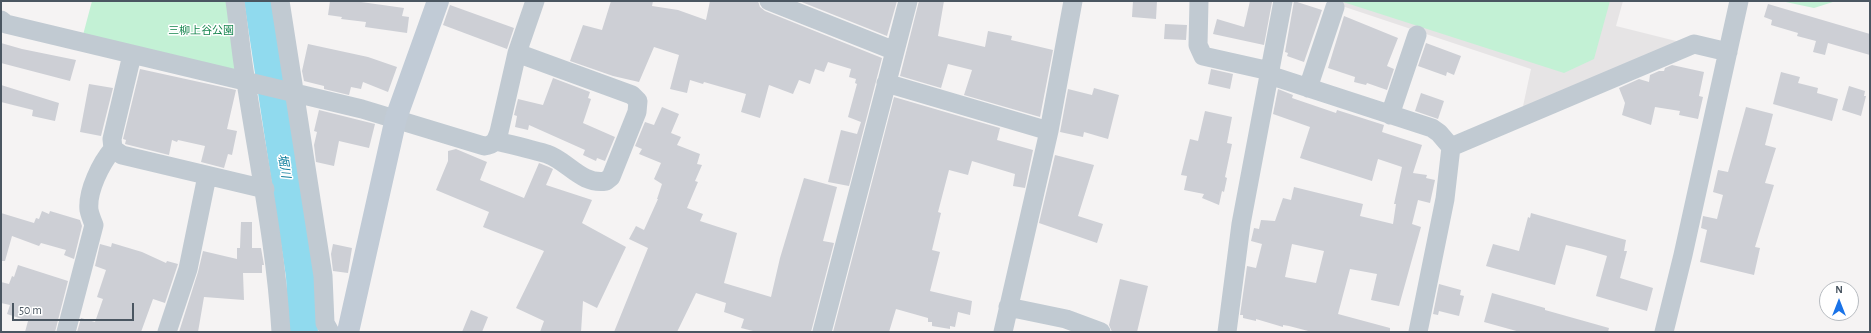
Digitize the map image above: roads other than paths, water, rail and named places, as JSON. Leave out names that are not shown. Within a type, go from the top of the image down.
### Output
[{"type":"street","points":[[235,1],[249,82],[278,282],[281,332]]},
{"type":"street","points":[[280,1],[288,91],[323,276],[325,323],[330,332]]},
{"type":"street","points":[[348,332],[396,118],[438,1]]},
{"type":"street","points":[[1,20],[6,24],[396,118],[484,146],[491,145],[496,141],[517,53],[535,1]]},
{"type":"street","points":[[769,1],[895,51]]},
{"type":"street","points":[[822,332],[908,1]]},
{"type":"street","points":[[1003,332],[1049,131],[1073,1]]},
{"type":"street","points":[[1199,1],[1198,45],[1203,56],[1269,73],[1308,88],[1432,128],[1439,133],[1451,147],[1445,199],[1418,332]]},
{"type":"street","points":[[1227,332],[1241,224],[1283,1]]},
{"type":"street","points":[[1664,332],[1683,255],[1739,1]]},
{"type":"street","points":[[1308,88],[1334,7]]},
{"type":"street","points":[[1390,115],[1417,35]]},
{"type":"street","points":[[1451,147],[1694,44],[1728,52]]},
{"type":"street","points":[[496,141],[549,155],[578,174],[592,181],[606,181],[611,176],[637,112],[638,100],[632,95],[517,53]]},
{"type":"street","points":[[66,332],[94,225],[89,209],[94,183],[106,157],[113,149],[112,140],[132,55]]},
{"type":"street","points":[[886,83],[1049,131]]},
{"type":"street","points":[[113,149],[122,155],[265,189]]},
{"type":"street","points":[[167,332],[188,268],[206,176]]},
{"type":"street","points":[[1008,308],[1066,319],[1101,332]]},
{"type":"water","name":"堀川","points":[[244,1],[273,1],[316,281],[318,332],[289,332],[286,277]]},
{"type":"park label","name":"三柳上谷公園","points":[[201,31]]}]
